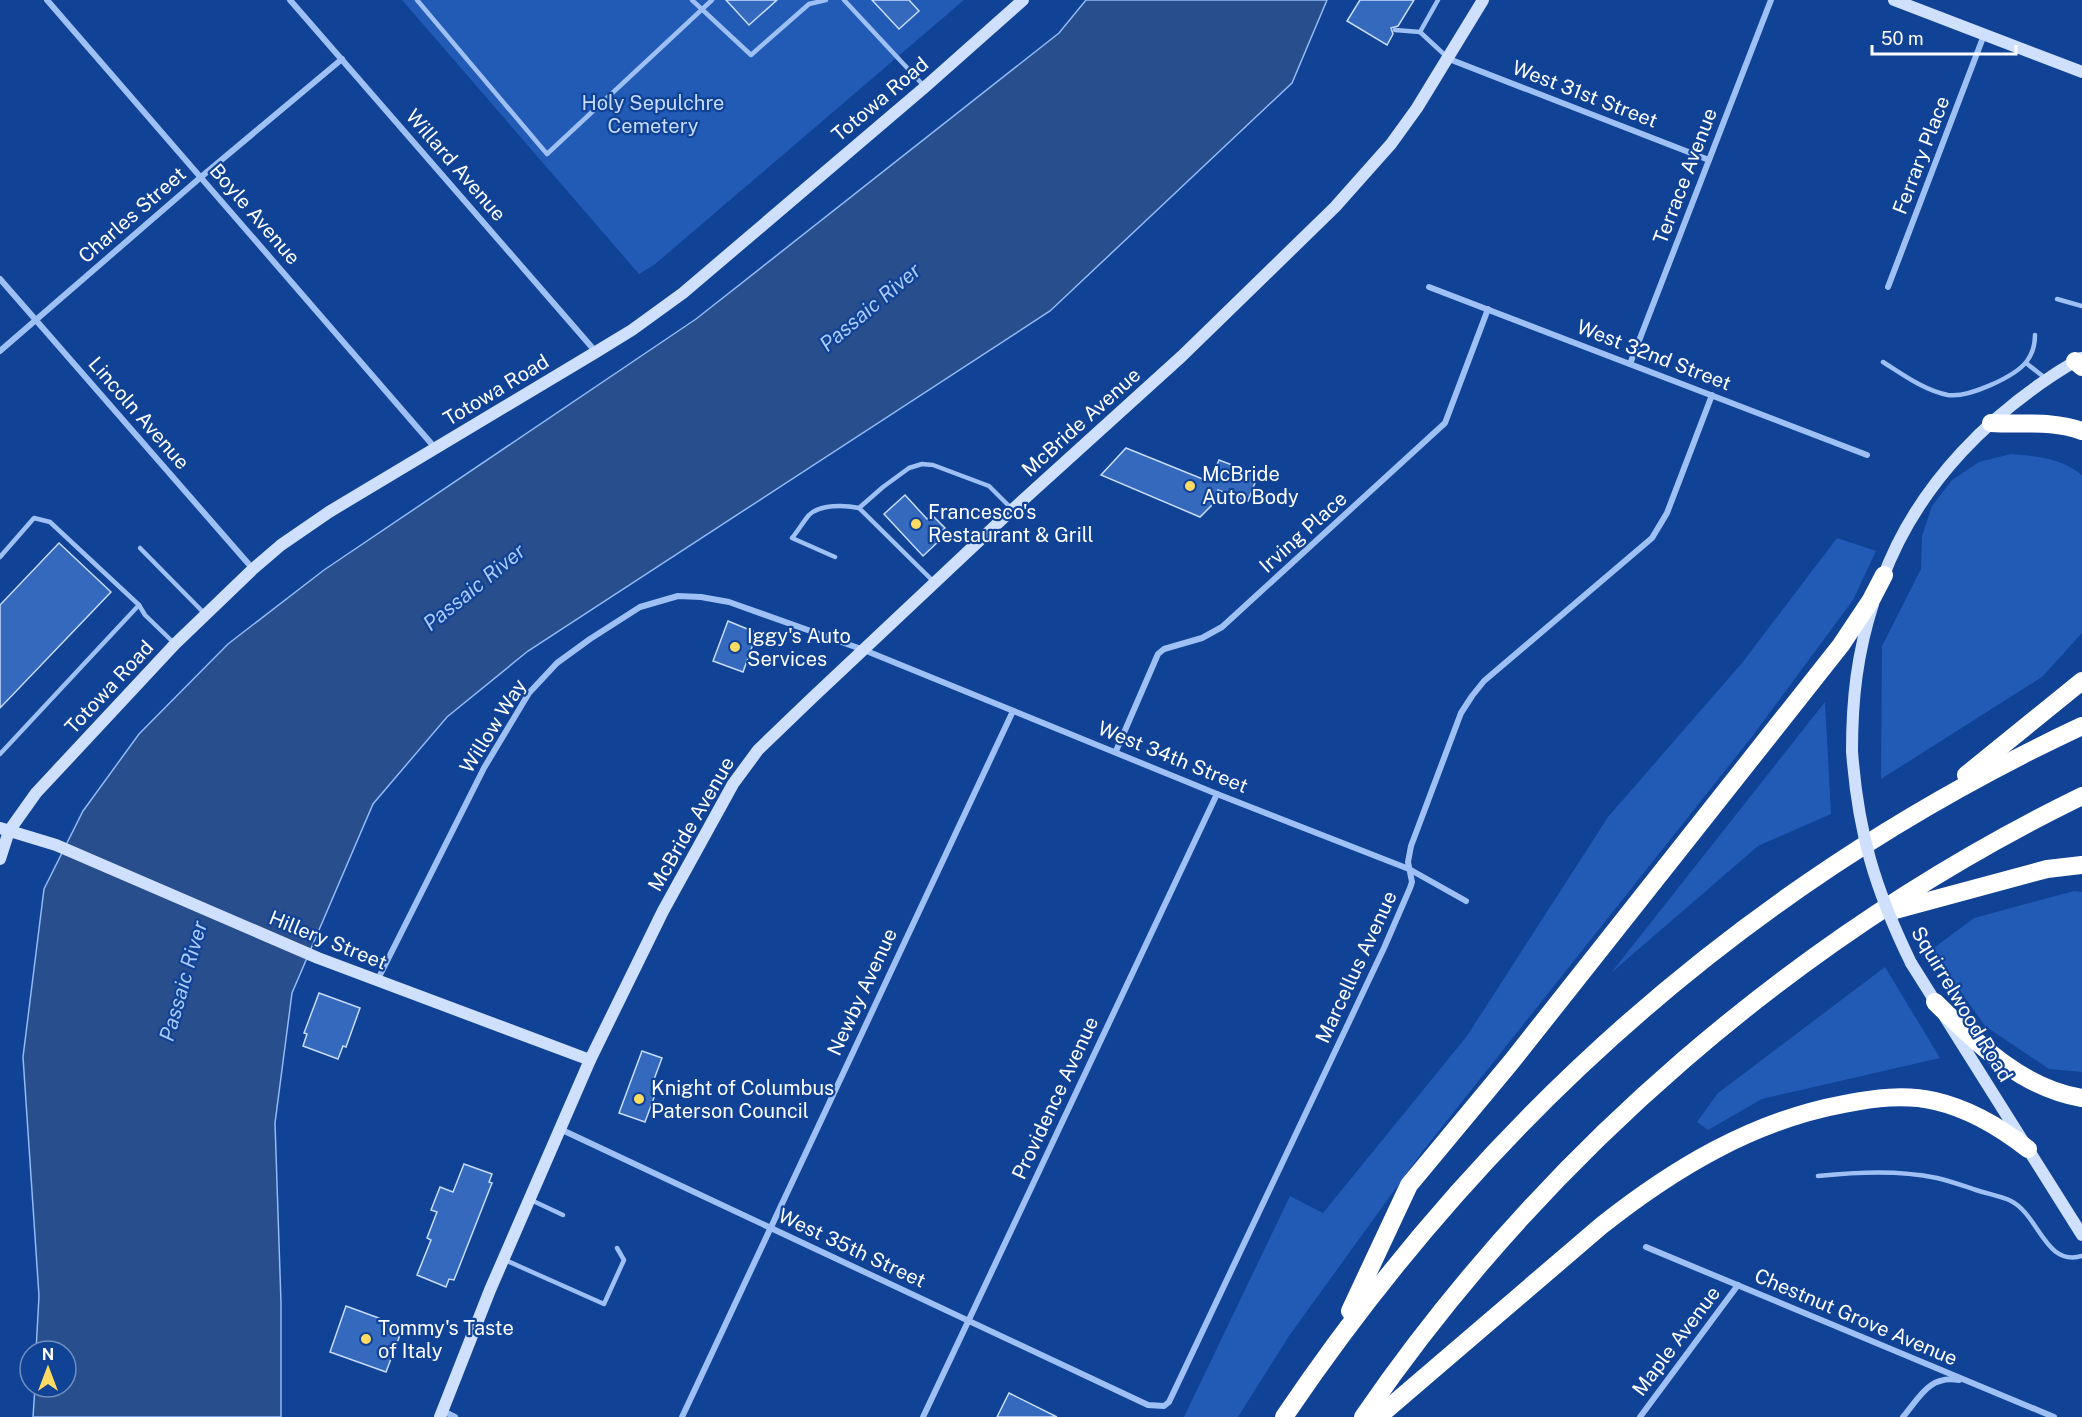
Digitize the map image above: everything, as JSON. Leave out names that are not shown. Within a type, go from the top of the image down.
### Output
[{"type":"highway","points":[[1991,423],[2054,424],[2082,431]]},
{"type":"highway","points":[[1333,1346],[1409,1185],[1512,1061],[1841,645],[1871,600],[1884,575]]},
{"type":"highway","points":[[1930,805],[2082,681]]},
{"type":"highway","points":[[1284,1417],[1333,1346],[1396,1263],[1482,1163],[1574,1071],[1672,984],[1775,905],[1875,838],[1999,767],[2082,726]]},
{"type":"highway","points":[[1364,1417],[1424,1333],[1469,1278],[1571,1166],[1638,1101],[1691,1055],[1800,968],[1874,916],[1988,846],[2082,796]]},
{"type":"highway","points":[[1874,916],[2047,868],[2082,865]]},
{"type":"highway","points":[[1935,1002],[2004,1065],[2050,1090],[2082,1098]]},
{"type":"highway","points":[[1378,1417],[1632,1202],[1698,1159],[1770,1124],[1803,1113],[1863,1100],[1911,1098],[1934,1101],[1982,1118],[2006,1132],[2028,1149]]},
{"type":"street","name":"Boyle Avenue","points":[[47,0],[437,449]]},
{"type":"street","name":"Willard Avenue","points":[[290,0],[596,352]]},
{"type":"street","name":"Totowa Road","points":[[0,860],[3,832],[36,793],[175,644],[281,545],[329,512],[632,330],[683,293],[925,87],[1023,0]]},
{"type":"street","name":"McBride Avenue","points":[[442,1414],[529,1199],[590,1060],[663,910],[733,783],[758,750],[1012,510],[1182,356],[1335,207],[1391,144],[1418,108],[1483,0]]},
{"type":"street","name":"Terrace Avenue","points":[[1630,364],[1772,0]]},
{"type":"street","points":[[1894,0],[2082,72]]},
{"type":"street","name":"Ferrary Place","points":[[1888,287],[1984,35]]},
{"type":"street","name":"Charles Street","points":[[0,351],[201,177],[342,59]]},
{"type":"street","name":"West 31st Street","points":[[1449,59],[1709,160]]},
{"type":"street","name":"Lincoln Avenue","points":[[0,279],[253,569]]},
{"type":"street","name":"West 32nd Street","points":[[1429,287],[1868,455]]},
{"type":"street","name":"Irving Place","points":[[1116,751],[1158,654],[1164,649],[1202,638],[1222,627],[1445,423],[1488,309]]},
{"type":"street","name":"Squirrelwood Road","points":[[2080,361],[2017,400],[1991,423],[1948,467],[1902,536],[1869,616],[1857,663],[1853,693],[1852,751],[1858,816],[1867,853],[1894,928],[1911,963],[2082,1235]]},
{"type":"street","name":"Marcellus Avenue","points":[[1131,1397],[1158,1407],[1169,1402],[1384,948],[1410,888],[1412,882],[1408,861],[1411,846],[1461,712],[1484,681],[1652,538],[1667,513],[1712,395]]},
{"type":"street","name":"Willow Way","points":[[377,981],[484,768],[529,693],[557,663],[590,639],[640,608],[678,596],[729,602],[864,650]]},
{"type":"street","name":"West 34th Street","points":[[864,650],[1217,794],[1409,868],[1466,901]]},
{"type":"street","name":"Newby Avenue","points":[[681,1417],[1013,711]]},
{"type":"street","name":"Providence Avenue","points":[[923,1417],[1217,794]]},
{"type":"street","name":"Hillery Street","points":[[3,832],[56,845],[318,958],[590,1060]]},
{"type":"street","name":"West 35th Street","points":[[559,1129],[1131,1397]]},
{"type":"street","name":"Chestnut Grove Avenue","points":[[1646,1247],[2054,1417]]},
{"type":"street","name":"Maple Avenue","points":[[1640,1417],[1738,1285]]},
{"type":"street","points":[[1903,1417],[1935,1381],[1946,1378],[1977,1385]]},
{"type":"street","points":[[442,1414],[455,1417]]},
{"type":"lane","points":[[417,0],[547,154],[712,0]]},
{"type":"lane","points":[[692,0],[751,55],[809,4],[826,0]]},
{"type":"lane","points":[[844,0],[925,87]]},
{"type":"lane","points":[[1420,32],[1438,0]]},
{"type":"lane","points":[[1395,30],[1420,32],[1449,59]]},
{"type":"lane","points":[[2057,299],[2082,306]]},
{"type":"lane","points":[[1883,362],[1919,384],[1948,395],[1962,395],[1997,382],[2026,363],[2032,351],[2035,335]]},
{"type":"lane","points":[[2026,363],[2046,380]]},
{"type":"lane","points":[[859,508],[909,468],[922,464],[933,465],[989,486],[1012,510]]},
{"type":"lane","points":[[835,557],[792,538],[811,513],[834,506],[847,505],[859,508],[935,583]]},
{"type":"lane","points":[[0,557],[34,518],[50,522],[139,605],[145,615],[175,644]]},
{"type":"lane","points":[[140,548],[205,614]]},
{"type":"lane","points":[[0,754],[139,605]]},
{"type":"lane","points":[[1818,1176],[1866,1171],[1937,1178],[2011,1201],[2026,1211],[2047,1244],[2060,1256],[2077,1258],[2082,1256]]},
{"type":"lane","points":[[529,1199],[563,1215]]},
{"type":"lane","points":[[504,1259],[604,1304],[624,1260],[617,1248]]},
{"type":"green space","name":"Holy Sepulchre Cemetery","points":[[402,0],[964,0],[654,265],[639,274]]},
{"type":"green space","points":[[2011,454],[2057,461],[2082,475],[2082,633],[2042,677],[1881,779],[1882,646],[1921,569],[1922,536],[1932,506],[1952,480],[1979,462]]},
{"type":"green space","points":[[1837,538],[1876,551],[1853,600],[1754,734],[1422,1152],[1289,1336],[1238,1417],[1184,1417],[1290,1196],[1323,1213],[1467,1036],[1608,817],[1742,663]]},
{"type":"green space","points":[[1825,702],[1831,814],[1758,846],[1611,973]]},
{"type":"green space","points":[[2074,891],[2082,892],[2082,1072],[2049,1069],[1985,1026],[1931,950],[1974,918]]},
{"type":"green space","points":[[1885,967],[1940,1058],[1762,1099],[1708,1130],[1697,1122],[1718,1093]]},
{"type":"water","name":"Passaic River","points":[[1086,0],[1327,0],[1292,83],[1050,311],[528,651],[447,717],[373,804],[292,993],[275,1123],[281,1303],[281,1417],[33,1417],[34,1399],[78,1399],[78,1339],[37,1339],[39,1296],[23,1057],[44,889],[83,811],[139,734],[228,644],[324,570],[696,319],[1059,33]]},
{"type":"building","points":[[726,0],[777,0],[749,25]]},
{"type":"building","points":[[872,0],[909,0],[919,11],[899,29]]},
{"type":"building","points":[[1360,0],[1414,0],[1398,26],[1391,28],[1393,34],[1387,45],[1347,21]]},
{"type":"building","name":"McBride Auto Body","points":[[1126,448],[1210,482],[1219,460],[1258,475],[1248,501],[1218,490],[1212,505],[1200,517],[1101,475]]},
{"type":"building","name":"Francesco's Restaurant & Grill","points":[[905,495],[927,519],[932,515],[945,528],[938,534],[942,538],[923,556],[884,514]]},
{"type":"building","points":[[59,543],[111,592],[0,708],[0,605]]},
{"type":"building","name":"Iggy's Auto Services","points":[[728,621],[757,633],[743,672],[713,661]]},
{"type":"building","points":[[319,993],[360,1008],[346,1047],[343,1046],[338,1059],[303,1046],[307,1034],[304,1033]]},
{"type":"building","name":"Knight of Columbus Paterson Council","points":[[642,1051],[662,1058],[653,1082],[659,1084],[645,1122],[619,1113]]},
{"type":"building","points":[[464,1164],[492,1174],[489,1182],[492,1183],[454,1280],[449,1279],[446,1287],[417,1275],[431,1240],[427,1238],[437,1212],[431,1210],[440,1187],[453,1192]]},
{"type":"building","name":"Tommy's Taste of Italy","points":[[346,1306],[403,1327],[386,1372],[330,1352]]},
{"type":"building","points":[[1009,1393],[1057,1417],[997,1417]]},
{"type":"place","name":"McBride Auto Body","points":[[1190,486]]},
{"type":"place","name":"Francesco's Restaurant & Grill","points":[[916,524]]},
{"type":"place","name":"Iggy's Auto Services","points":[[735,647]]},
{"type":"place","name":"Knight of Columbus Paterson Council","points":[[639,1099]]},
{"type":"place","name":"Tommy's Taste of Italy","points":[[366,1339]]}]
